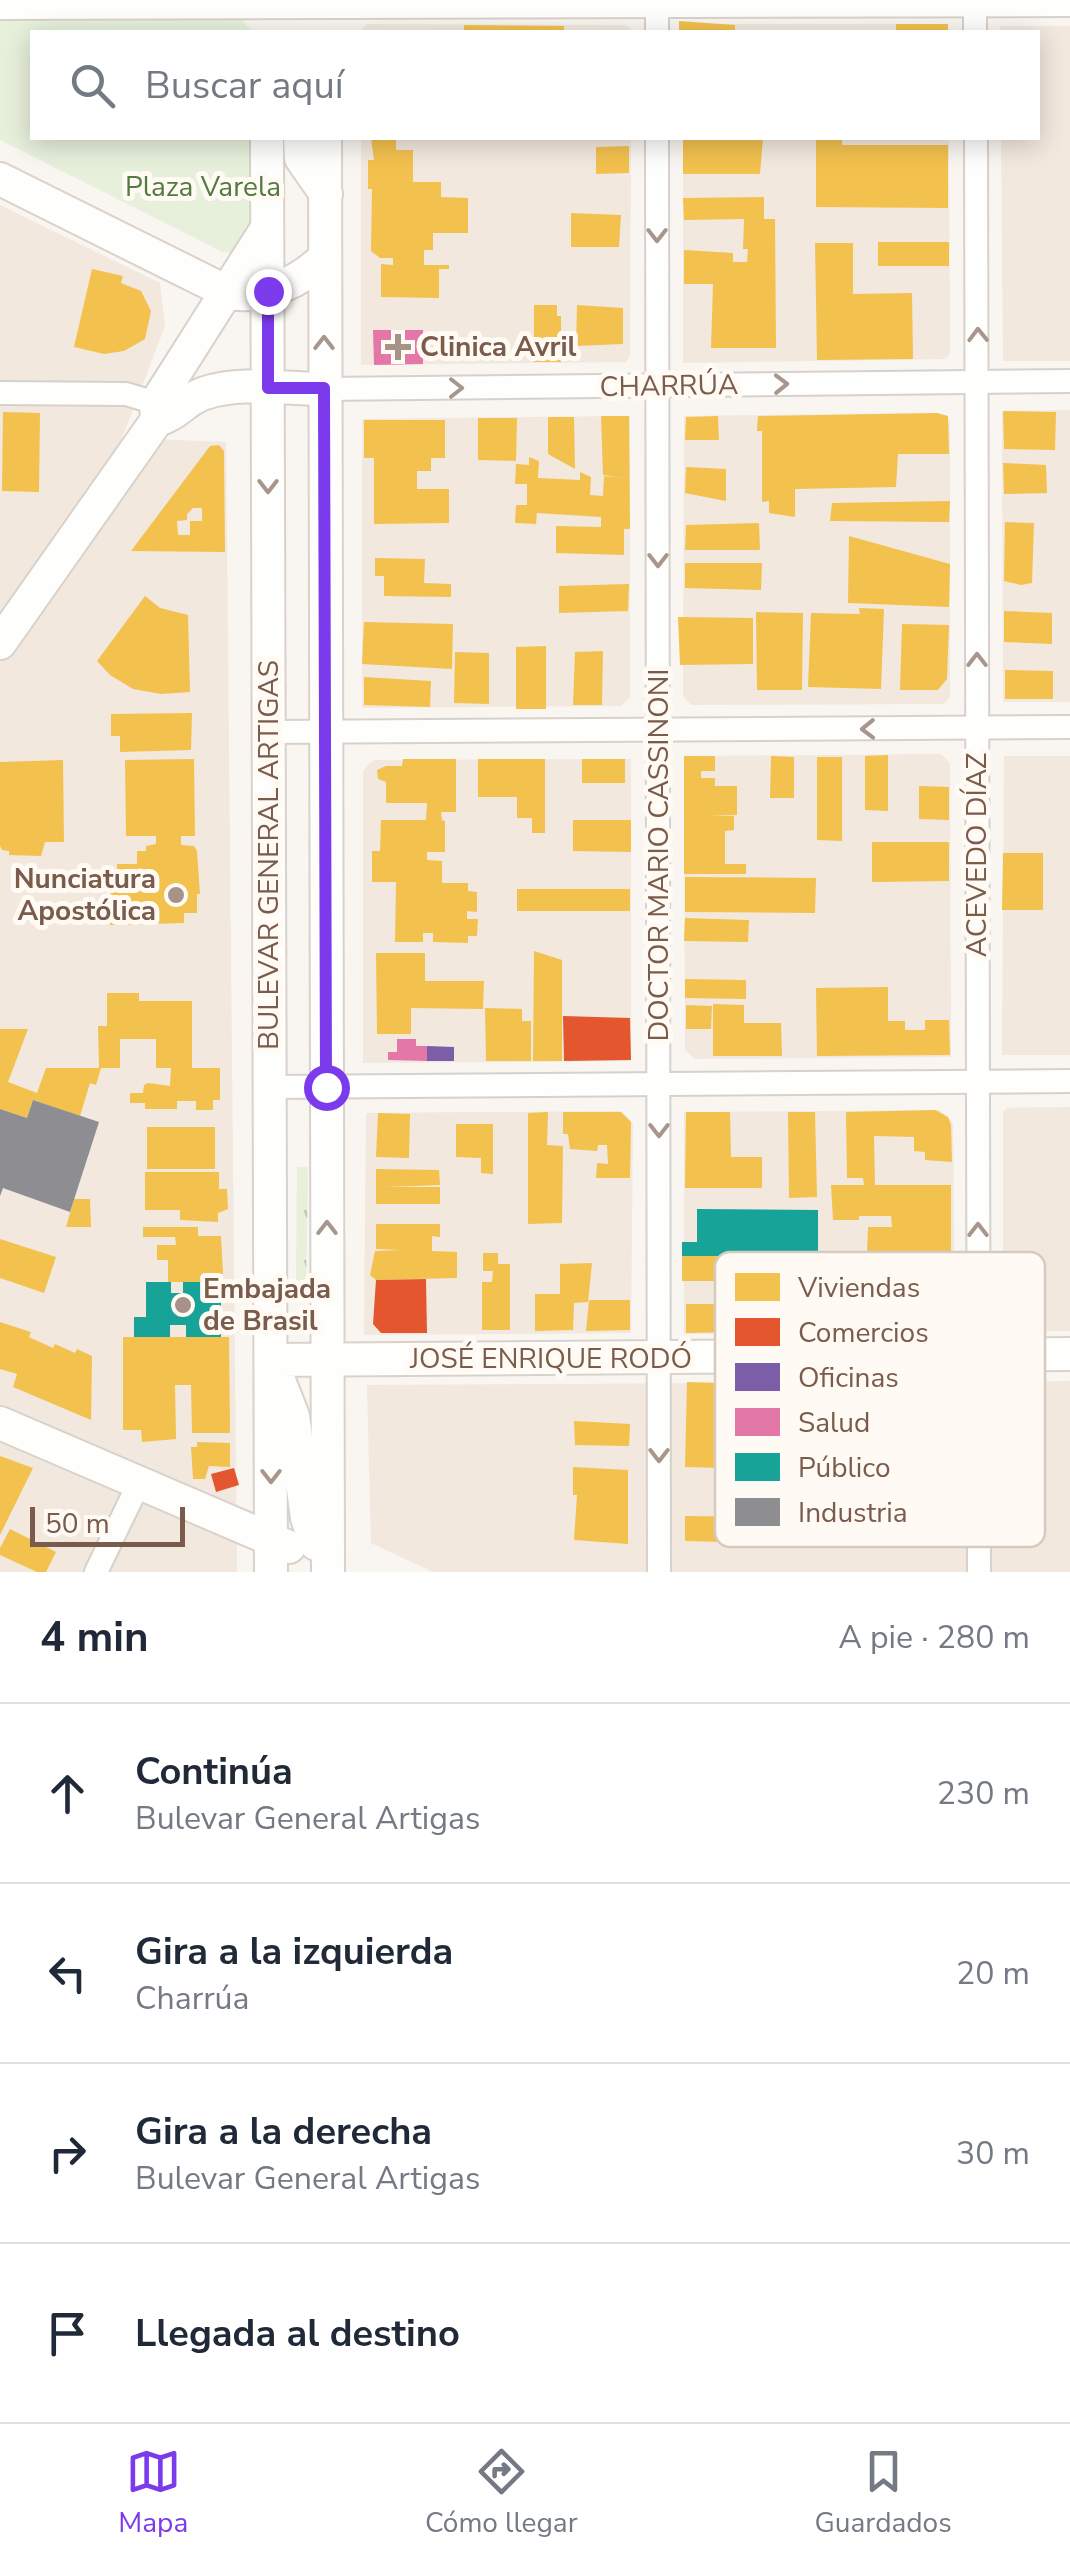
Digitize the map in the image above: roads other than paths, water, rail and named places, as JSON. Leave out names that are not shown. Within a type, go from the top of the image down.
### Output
[{"type":"main road","points":[[0,3],[296,13],[657,12],[1070,0]]},
{"type":"main road","name":"BULEVAR GENERAL ARTIGAS","points":[[267,140],[271,1572]]},
{"type":"main road","points":[[300,140],[300,158],[326,194]]},
{"type":"main road","name":"BULEVAR GENERAL ARTIGAS","points":[[324,1570],[326,140]]},
{"type":"main road","points":[[0,179],[229,292],[268,291],[299,278],[324,258]]},
{"type":"main road","points":[[0,642],[157,412],[268,228]]},
{"type":"main road","name":"CHARRÚA","points":[[157,412],[174,416],[202,394],[324,388]]},
{"type":"main road","name":"JOSÉ ENRIQUE RODÓ","points":[[272,1360],[715,1358]]},
{"type":"main road","points":[[272,1360],[297,1432],[310,1530],[324,1570]]},
{"type":"main road","points":[[0,1423],[271,1539],[324,1570]]},
{"type":"street","points":[[974,0],[975,30]]},
{"type":"street","name":"DOCTOR MARIO CASSINONI","points":[[657,140],[659,1572]]},
{"type":"street","name":"ACEVEDO DÍAZ","points":[[976,140],[978,1252]]},
{"type":"street","name":"CHARRÚA","points":[[324,388],[1070,381]]},
{"type":"street","points":[[0,394],[126,394],[157,412]]},
{"type":"street","points":[[268,732],[1070,727]]},
{"type":"street","points":[[270,1087],[1070,1081]]},
{"type":"street","points":[[96,1572],[139,1483]]},
{"type":"place","name":"Clinica Avril","points":[[398,347]]},
{"type":"place","name":"Nunciatura Apostólica","points":[[176,895]]},
{"type":"place","name":"Embajada de Brasil","points":[[183,1305]]},
{"type":"park label","name":"Plaza Varela","points":[[203,187]]}]
